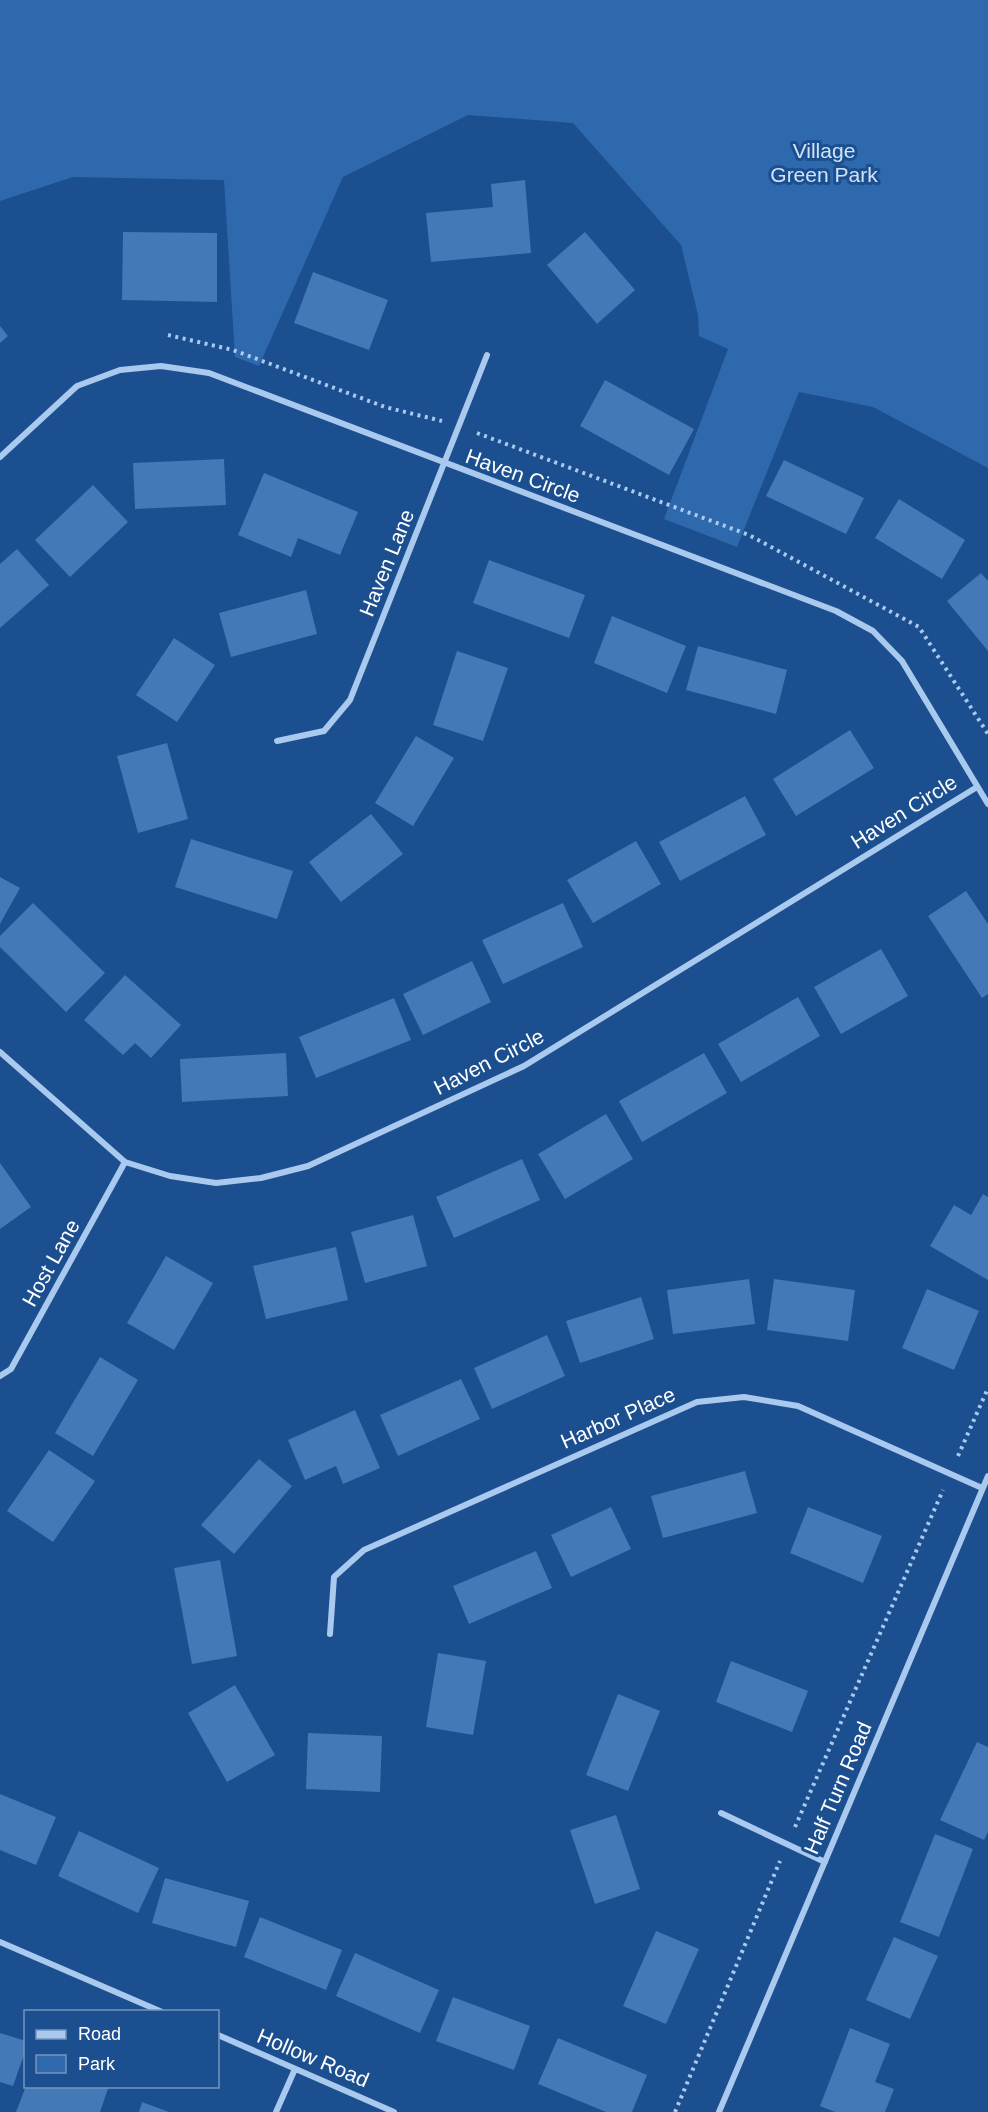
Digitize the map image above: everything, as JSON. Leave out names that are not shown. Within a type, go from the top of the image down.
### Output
[{"type":"street","name":"Haven Lane","points":[[277,741],[324,731],[350,700],[487,355]]},
{"type":"street","name":"Haven Circle","points":[[0,457],[77,386],[120,370],[161,366],[209,373],[444,464],[836,610],[873,631],[902,661],[988,804]]},
{"type":"street","name":"Haven Circle","points":[[0,1052],[125,1162],[170,1176],[216,1183],[261,1178],[308,1166],[524,1066],[977,787]]},
{"type":"street","name":"Host Lane","points":[[0,1376],[11,1369],[125,1162]]},
{"type":"street","name":"Harbor Place","points":[[330,1634],[334,1577],[364,1550],[697,1401],[744,1397],[798,1406],[982,1488]]},
{"type":"street","name":"Half Turn Road","points":[[720,2112],[988,1476]]},
{"type":"street","points":[[721,1814],[825,1862]]},
{"type":"street","points":[[0,1942],[157,2010]]},
{"type":"street","name":"Hollow Road","points":[[219,2035],[394,2112]]},
{"type":"street","points":[[276,2112],[295,2069]]},
{"type":"path","points":[[168,335],[233,350],[385,407],[459,426],[749,536],[920,627],[988,734]]},
{"type":"path","points":[[675,2112],[729,1977],[988,1388]]},
{"type":"green space","name":"Village Green Park","points":[[0,0],[988,0],[988,468],[873,407],[799,392],[737,547],[664,519],[728,349],[699,336],[698,315],[681,245],[573,123],[468,115],[343,177],[259,366],[235,357],[224,180],[73,177],[0,201]]},
{"type":"building","points":[[525,180],[531,253],[431,262],[426,213],[493,207],[491,184]]},
{"type":"building","points":[[123,232],[217,233],[217,302],[122,300]]},
{"type":"building","points":[[585,232],[635,290],[597,324],[547,265]]},
{"type":"building","points":[[313,272],[388,300],[369,350],[294,323]]},
{"type":"building","points":[[0,326],[8,336],[0,343]]},
{"type":"building","points":[[605,380],[694,429],[669,475],[580,426]]},
{"type":"building","points":[[224,459],[226,505],[135,509],[133,463]]},
{"type":"building","points":[[784,460],[864,498],[846,534],[766,496]]},
{"type":"building","points":[[264,473],[358,512],[340,555],[298,538],[291,557],[238,535]]},
{"type":"building","points":[[93,485],[128,522],[70,577],[35,540]]},
{"type":"building","points":[[899,499],[965,540],[942,579],[875,538]]},
{"type":"building","points":[[17,549],[49,585],[0,628],[0,564]]},
{"type":"building","points":[[489,560],[585,595],[569,638],[473,603]]},
{"type":"building","points":[[981,573],[988,581],[988,651],[947,601]]},
{"type":"building","points":[[306,590],[317,634],[231,657],[219,613]]},
{"type":"building","points":[[612,616],[686,646],[667,693],[594,663]]},
{"type":"building","points":[[174,638],[215,665],[177,722],[136,695]]},
{"type":"building","points":[[698,646],[787,670],[776,714],[686,690]]},
{"type":"building","points":[[457,651],[508,668],[483,741],[433,725]]},
{"type":"building","points":[[850,730],[874,768],[796,816],[773,779]]},
{"type":"building","points":[[416,736],[454,758],[413,826],[375,803]]},
{"type":"building","points":[[167,743],[188,819],[138,833],[117,756]]},
{"type":"building","points":[[745,796],[766,835],[680,881],[659,842]]},
{"type":"building","points":[[371,814],[403,854],[341,902],[309,862]]},
{"type":"building","points":[[191,839],[293,871],[277,919],[175,887]]},
{"type":"building","points":[[636,841],[661,884],[593,923],[567,880]]},
{"type":"building","points":[[0,877],[20,888],[0,924]]},
{"type":"building","points":[[966,891],[988,924],[988,994],[982,998],[928,916]]},
{"type":"building","points":[[33,903],[105,973],[66,1012],[0,947],[0,936]]},
{"type":"building","points":[[563,903],[583,947],[503,984],[482,940]]},
{"type":"building","points":[[881,949],[908,996],[841,1034],[814,987]]},
{"type":"building","points":[[472,961],[491,1002],[423,1035],[403,994]]},
{"type":"building","points":[[125,975],[181,1025],[151,1058],[135,1043],[123,1055],[84,1020]]},
{"type":"building","points":[[798,997],[820,1036],[741,1082],[718,1044]]},
{"type":"building","points":[[394,998],[411,1040],[316,1078],[299,1037]]},
{"type":"building","points":[[286,1053],[288,1096],[182,1102],[180,1059]]},
{"type":"building","points":[[704,1053],[727,1093],[642,1142],[619,1101]]},
{"type":"building","points":[[606,1114],[633,1159],[565,1199],[538,1154]]},
{"type":"building","points":[[522,1159],[540,1200],[454,1238],[436,1197]]},
{"type":"building","points":[[0,1163],[31,1207],[0,1229]]},
{"type":"building","points":[[983,1194],[988,1197],[988,1280],[930,1246],[954,1205],[971,1215]]},
{"type":"building","points":[[413,1215],[427,1266],[365,1283],[351,1232]]},
{"type":"building","points":[[336,1247],[348,1300],[266,1319],[253,1266]]},
{"type":"building","points":[[166,1256],[213,1283],[174,1350],[127,1323]]},
{"type":"building","points":[[749,1279],[755,1324],[673,1334],[667,1290]]},
{"type":"building","points":[[774,1279],[855,1290],[848,1341],[767,1330]]},
{"type":"building","points":[[927,1289],[979,1311],[954,1370],[902,1348]]},
{"type":"building","points":[[641,1297],[654,1339],[580,1363],[566,1321]]},
{"type":"building","points":[[547,1335],[565,1376],[492,1409],[474,1368]]},
{"type":"building","points":[[100,1357],[138,1380],[93,1456],[55,1433]]},
{"type":"building","points":[[461,1379],[480,1419],[398,1456],[380,1415]]},
{"type":"building","points":[[355,1410],[380,1468],[343,1484],[336,1466],[305,1480],[288,1440]]},
{"type":"building","points":[[49,1450],[95,1481],[53,1542],[7,1511]]},
{"type":"building","points":[[259,1459],[292,1486],[234,1554],[201,1525]]},
{"type":"building","points":[[745,1471],[757,1513],[663,1538],[651,1496]]},
{"type":"building","points":[[611,1507],[631,1549],[571,1577],[551,1535]]},
{"type":"building","points":[[808,1507],[882,1536],[863,1583],[790,1553]]},
{"type":"building","points":[[536,1551],[552,1588],[469,1624],[453,1586]]},
{"type":"building","points":[[220,1560],[237,1656],[192,1664],[174,1568]]},
{"type":"building","points":[[438,1653],[486,1661],[473,1735],[426,1727]]},
{"type":"building","points":[[731,1661],[808,1691],[792,1732],[716,1702]]},
{"type":"building","points":[[235,1685],[275,1755],[227,1782],[188,1713]]},
{"type":"building","points":[[618,1694],[660,1711],[628,1791],[586,1775]]},
{"type":"building","points":[[308,1733],[382,1736],[380,1792],[306,1789]]},
{"type":"building","points":[[977,1742],[988,1747],[988,1832],[984,1840],[940,1820]]},
{"type":"building","points":[[0,1794],[56,1817],[36,1865],[0,1850]]},
{"type":"building","points":[[616,1815],[640,1889],[595,1904],[570,1830]]},
{"type":"building","points":[[79,1831],[159,1868],[138,1913],[58,1876]]},
{"type":"building","points":[[935,1834],[973,1849],[939,1937],[900,1922]]},
{"type":"building","points":[[165,1878],[249,1901],[236,1947],[152,1923]]},
{"type":"building","points":[[260,1917],[342,1950],[326,1990],[244,1957]]},
{"type":"building","points":[[656,1931],[699,1949],[666,2024],[623,2006]]},
{"type":"building","points":[[894,1937],[938,1956],[910,2019],[866,2000]]},
{"type":"building","points":[[355,1953],[439,1990],[420,2033],[336,1996]]},
{"type":"building","points":[[453,1997],[530,2026],[514,2070],[436,2041]]},
{"type":"building","points":[[850,2028],[890,2044],[875,2082],[894,2089],[885,2112],[835,2112],[820,2106]]},
{"type":"building","points":[[0,2033],[24,2040],[24,2055],[13,2086],[0,2082]]},
{"type":"building","points":[[558,2038],[647,2075],[632,2112],[606,2112],[538,2084]]},
{"type":"building","points":[[25,2088],[108,2088],[100,2112],[16,2112]]},
{"type":"building","points":[[142,2102],[169,2112],[139,2112]]}]
